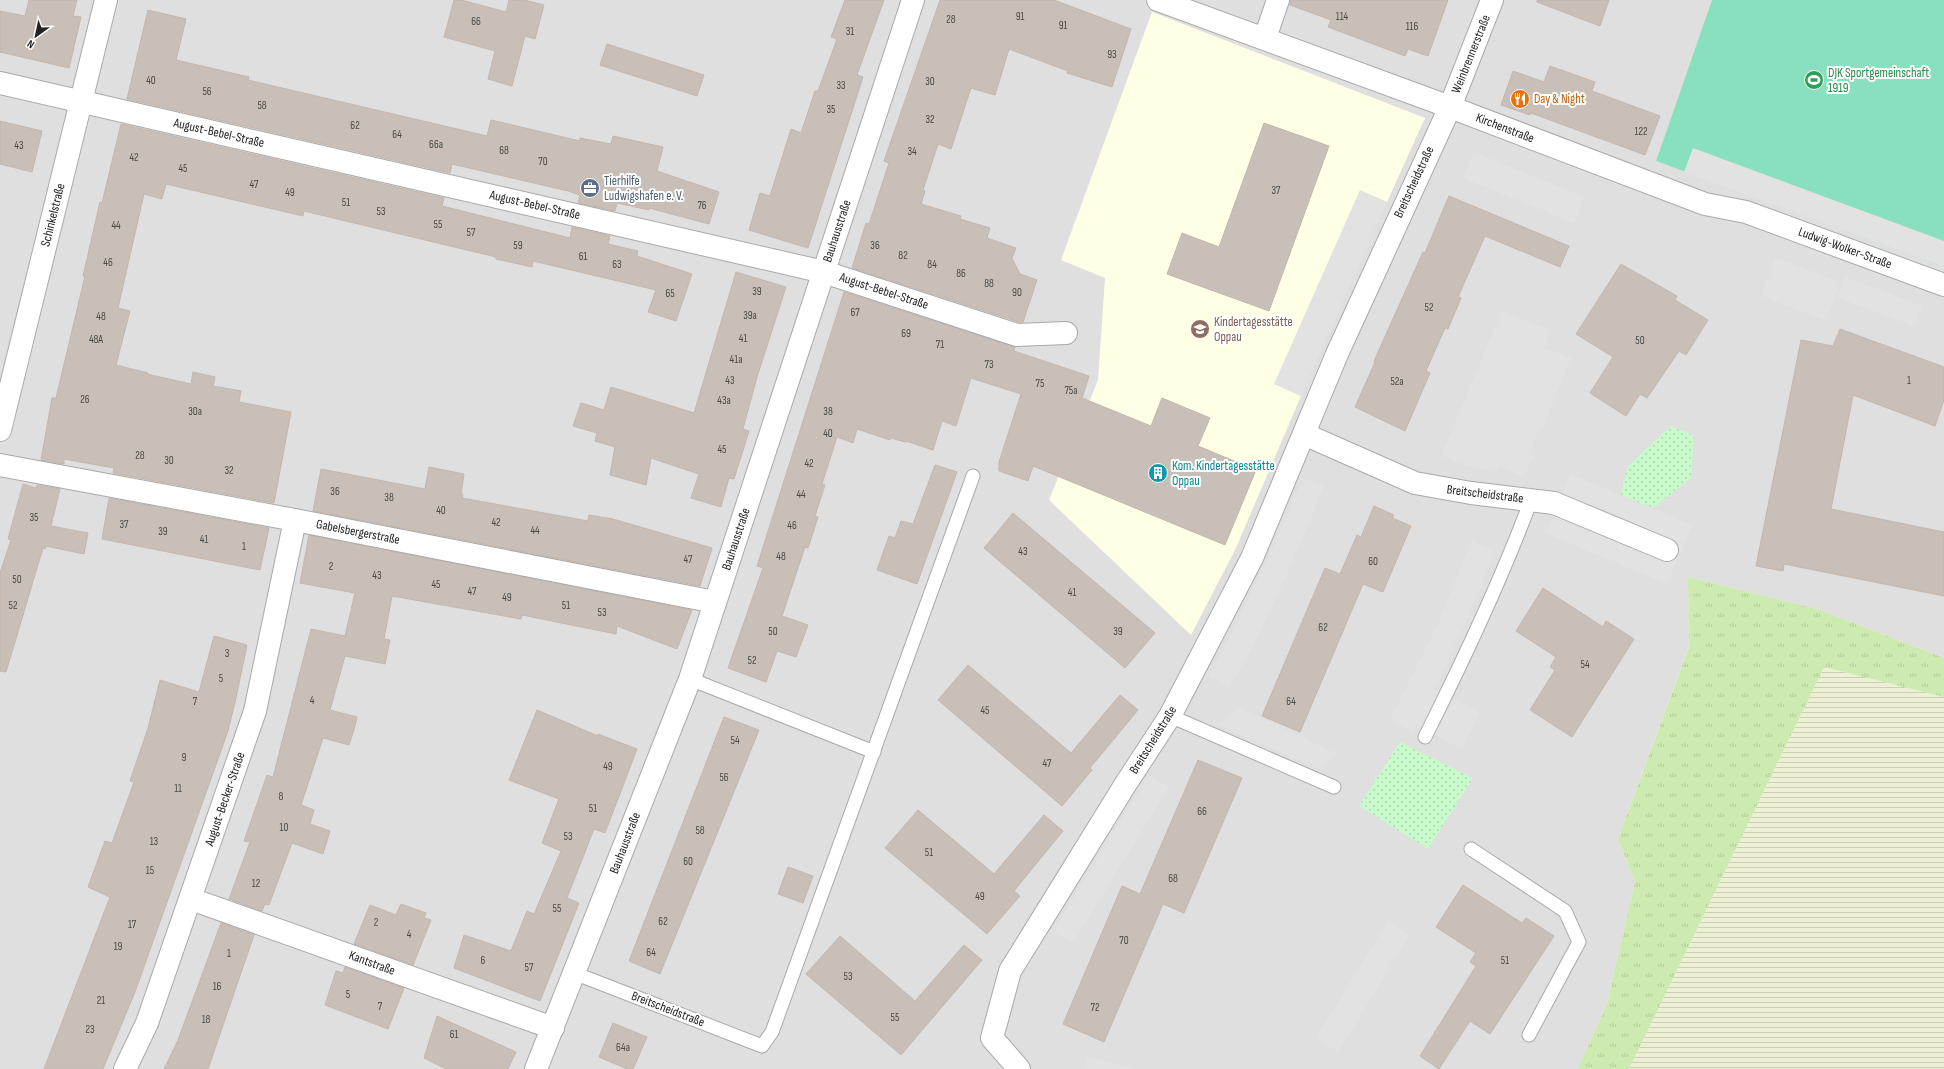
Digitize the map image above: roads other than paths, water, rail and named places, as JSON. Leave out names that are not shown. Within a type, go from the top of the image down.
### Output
[{"type":"street","name":"Schinkelstraße","points":[[0,430],[106,0]]},
{"type":"street","name":"Bauhausstraße","points":[[536,1069],[690,679],[913,0]]},
{"type":"street","name":"Kirchenstraße","points":[[1158,0],[1265,38],[1705,204],[1746,212]]},
{"type":"street","points":[[1265,38],[1278,0]]},
{"type":"street","name":"Weinbrennerstraße","points":[[1450,107],[1492,0]]},
{"type":"street","name":"August-Bebel-Straße","points":[[0,83],[824,272],[1017,335],[1066,333]]},
{"type":"street","name":"Breitscheidstraße","points":[[1019,1069],[992,1038],[1010,971],[1125,785],[1170,716],[1252,558],[1336,354],[1450,107]]},
{"type":"street","name":"Ludwig-Wolker-Straße","points":[[1746,212],[1944,285]]},
{"type":"street","name":"Breitscheidstraße","points":[[1304,434],[1415,483],[1471,494],[1554,503],[1667,550]]},
{"type":"street","name":"Gabelsbergerstraße","points":[[0,465],[295,520],[715,602]]},
{"type":"street","name":"August-Becker-Straße","points":[[126,1069],[147,1023],[255,712],[295,520]]},
{"type":"street","name":"Kantstraße","points":[[191,899],[553,1028]]},
{"type":"lane","points":[[690,679],[874,752],[973,476]]},
{"type":"lane","points":[[1425,737],[1477,631],[1531,500]]},
{"type":"lane","points":[[1170,716],[1334,786]]},
{"type":"lane","name":"Breitscheidstraße","points":[[574,973],[762,1046],[772,1032],[874,752]]},
{"type":"lane","points":[[1471,849],[1565,911],[1579,942],[1529,1035]]},
{"type":"place","name":"DJK Sportgemeinschaft 1919","points":[[1814,80]]},
{"type":"place","name":"Day & Night","points":[[1520,99]]},
{"type":"place","name":"Tierhilfe Ludwigshafen e. V.","points":[[590,188]]},
{"type":"place","name":"Kindertagesstätte Oppau","points":[[1200,329]]},
{"type":"place","name":"Kom. Kindertagesstätte Oppau","points":[[1158,473]]}]
